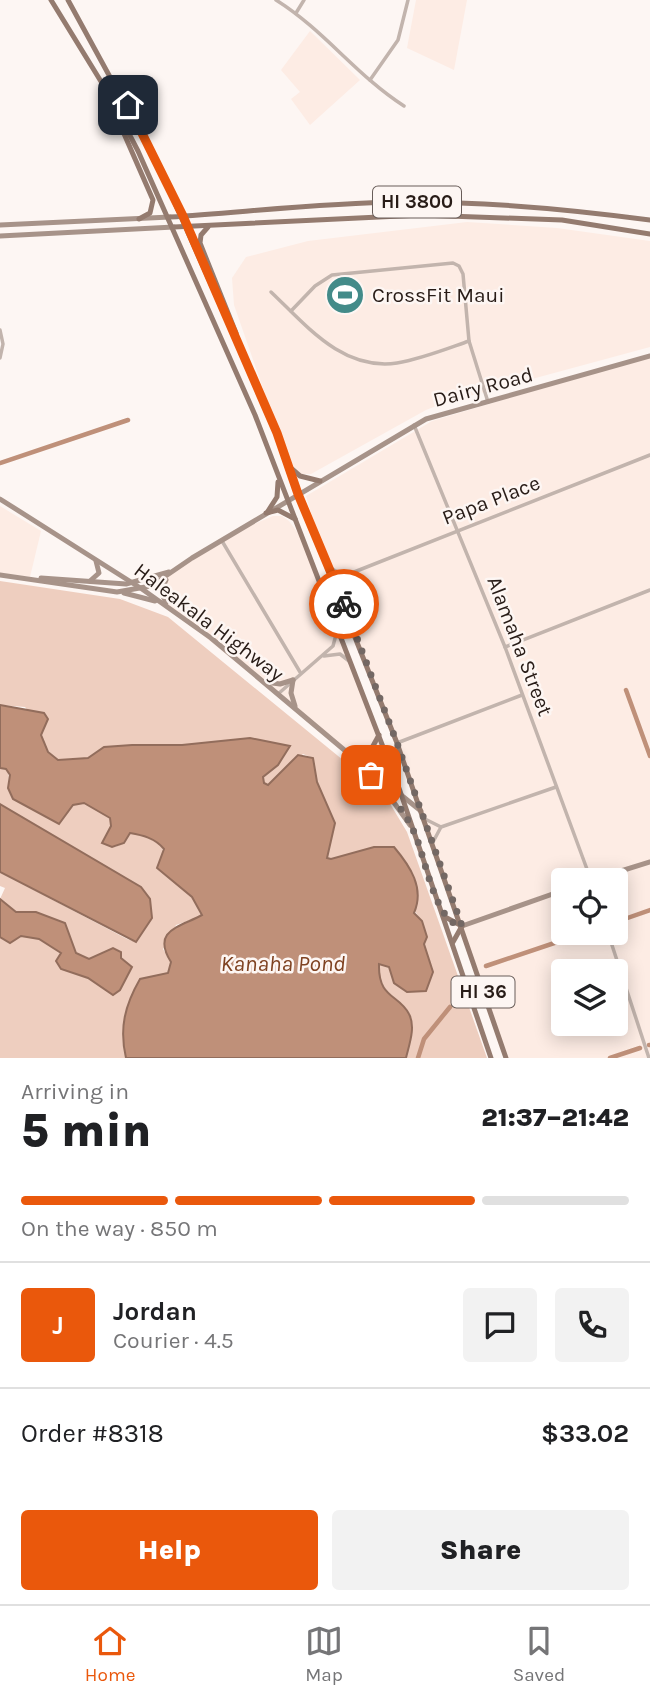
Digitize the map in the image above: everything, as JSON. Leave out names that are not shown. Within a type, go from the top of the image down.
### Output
[{"type":"main road","name":"HI 36","points":[[51,0],[105,88],[170,217],[255,415],[384,748],[491,1058]]},
{"type":"main road","name":"HI 36","points":[[70,0],[183,216],[287,460],[425,819],[506,1058]]},
{"type":"main road","points":[[105,88],[153,200],[150,213],[139,219]]},
{"type":"main road","name":"HI 3800","points":[[170,217],[397,202],[455,202],[561,208],[650,220]]},
{"type":"main road","name":"HI 3800","points":[[174,227],[421,215],[562,220],[650,234]]},
{"type":"main road","points":[[217,226],[205,230],[200,243],[232,320],[241,353]]},
{"type":"main road","points":[[287,460],[297,474],[320,481]]},
{"type":"main road","points":[[266,513],[277,497],[277,476]]},
{"type":"main road","points":[[266,513],[275,510],[284,512],[300,527]]},
{"type":"main road","points":[[368,755],[379,736],[397,743]]},
{"type":"main road","points":[[384,748],[397,743]]},
{"type":"main road","points":[[442,912],[451,923],[462,926]]},
{"type":"main road","name":"HI 36","points":[[453,946],[462,926]]},
{"type":"street","points":[[276,0],[335,45],[370,80],[404,106]]},
{"type":"street","points":[[296,13],[304,0]]},
{"type":"street","points":[[370,80],[398,40],[408,0]]},
{"type":"street","name":"HI 3800","points":[[0,225],[170,217]]},
{"type":"street","name":"HI 3800","points":[[0,236],[174,227]]},
{"type":"street","points":[[291,311],[315,286],[332,275],[456,264],[463,274],[469,341],[488,402]]},
{"type":"street","points":[[271,292],[328,345],[365,361],[396,363],[469,341]]},
{"type":"street","points":[[0,330],[3,344],[0,358]]},
{"type":"street","name":"Dairy Road","points":[[288,500],[414,425],[440,413],[650,356]]},
{"type":"street","name":"Alamaha Street","points":[[414,425],[505,647],[587,868]]},
{"type":"street","name":"Papa Place","points":[[344,576],[650,455]]},
{"type":"street","name":"Haleakala Highway","points":[[0,499],[167,606],[422,812]]},
{"type":"street","points":[[117,592],[142,589],[163,579],[170,572],[288,500]]},
{"type":"street","points":[[222,540],[300,672]]},
{"type":"street","points":[[87,581],[95,578],[99,571],[94,559]]},
{"type":"street","points":[[329,567],[344,576],[339,585],[340,593]]},
{"type":"street","points":[[34,579],[129,583],[170,572]]},
{"type":"street","points":[[167,606],[161,589],[170,572]]},
{"type":"street","points":[[0,575],[117,592],[167,606]]},
{"type":"street","points":[[75,586],[122,588],[129,583]]},
{"type":"street","points":[[505,647],[650,590]]},
{"type":"street","points":[[278,694],[336,643],[336,623]]},
{"type":"street","points":[[322,657],[340,654],[352,665]]},
{"type":"street","points":[[263,681],[280,684],[293,680]]},
{"type":"street","points":[[293,680],[291,693],[296,709]]},
{"type":"street","points":[[397,743],[522,695]]},
{"type":"street","points":[[355,759],[384,748]]},
{"type":"street","name":"Haleakala Highway","points":[[355,759],[396,803],[414,830]]},
{"type":"street","points":[[433,842],[441,827],[556,787]]},
{"type":"street","points":[[425,819],[441,827]]},
{"type":"street","points":[[628,869],[650,862]]},
{"type":"street","points":[[462,926],[551,895]]},
{"type":"street","points":[[612,945],[649,1058]]},
{"type":"shaded area","points":[[416,0],[467,0],[454,70],[407,48]]},
{"type":"shaded area","points":[[310,31],[360,80],[310,125],[291,99],[300,92],[281,70]]},
{"type":"shaded area","points":[[467,222],[557,228],[650,241],[650,347],[444,403],[426,410],[311,474],[301,474],[290,466],[234,305],[232,278],[246,257],[308,241]]},
{"type":"shaded area","points":[[650,356],[650,1058],[505,1058],[430,831],[319,540],[306,496],[432,421]]},
{"type":"shaded area","points":[[0,506],[41,531],[30,577],[0,573]]},
{"type":"shaded area","points":[[273,516],[282,516],[289,521],[309,548],[384,748],[355,759],[167,606],[162,596],[163,585],[170,572],[237,531]]},
{"type":"shaded area","points":[[0,581],[120,599],[168,617],[365,778],[389,802],[407,832],[487,1058],[406,1058],[409,1013],[384,986],[379,964],[389,967],[394,983],[433,972],[424,944],[427,937],[422,922],[374,847],[327,858],[335,823],[317,782],[313,758],[303,754],[268,785],[264,783],[263,777],[285,745],[250,738],[182,745],[104,747],[88,758],[58,760],[44,745],[42,727],[25,707],[0,705]]},
{"type":"shaded area","points":[[0,768],[8,772],[8,788],[12,795],[60,823],[73,805],[80,801],[110,818],[111,826],[103,842],[115,847],[124,843],[130,833],[139,833],[161,845],[164,854],[158,868],[192,897],[202,916],[176,925],[163,949],[171,962],[168,973],[140,979],[127,1008],[123,1027],[126,1058],[0,1058],[0,937],[10,943],[21,936],[39,939],[61,953],[61,969],[88,978],[113,995],[107,953],[89,959],[76,953],[36,912],[16,912],[0,899],[5,888],[0,886],[0,872],[136,942],[152,917],[72,846],[0,804]]},
{"type":"water","name":"Kanaha Pond","points":[[0,705],[44,713],[48,719],[41,735],[48,752],[58,760],[88,758],[104,747],[132,745],[182,745],[250,738],[290,746],[278,765],[263,777],[264,783],[268,785],[298,755],[313,758],[317,782],[335,823],[327,858],[374,847],[394,847],[417,886],[414,913],[422,921],[427,937],[424,944],[433,972],[426,991],[407,992],[394,983],[389,967],[379,964],[385,990],[405,1008],[411,1019],[411,1036],[406,1058],[126,1058],[123,1027],[127,1008],[140,979],[168,973],[171,962],[164,943],[166,936],[177,927],[202,915],[192,897],[157,868],[164,849],[157,842],[130,833],[124,843],[112,847],[102,843],[111,826],[110,818],[84,803],[73,805],[59,824],[13,799],[8,788],[10,775],[6,769],[0,768]]},
{"type":"water","points":[[0,804],[141,887],[150,899],[152,918],[136,942],[0,872]]},
{"type":"water","points":[[0,899],[16,912],[36,912],[65,923],[76,953],[89,959],[113,948],[121,952],[121,958],[132,967],[120,990],[113,995],[88,978],[61,969],[56,961],[61,953],[39,939],[21,936],[10,943],[0,937]]},
{"type":"waterway","points":[[0,463],[128,420]]},
{"type":"waterway","points":[[626,690],[650,756]]},
{"type":"waterway","points":[[628,918],[650,910]]},
{"type":"waterway","points":[[486,966],[551,944]]},
{"type":"waterway","points":[[418,1058],[424,1039],[450,1007]]},
{"type":"waterway","points":[[610,1058],[640,1048]]},
{"type":"way so far","points":[[344,604],[430,831],[462,926],[451,923],[442,912],[414,830],[396,803],[371,775]]},
{"type":"place","name":"CrossFit Maui","points":[[345,295]]},
{"type":"route","points":[[128,105],[183,216],[277,433],[298,494],[344,604]]}]
